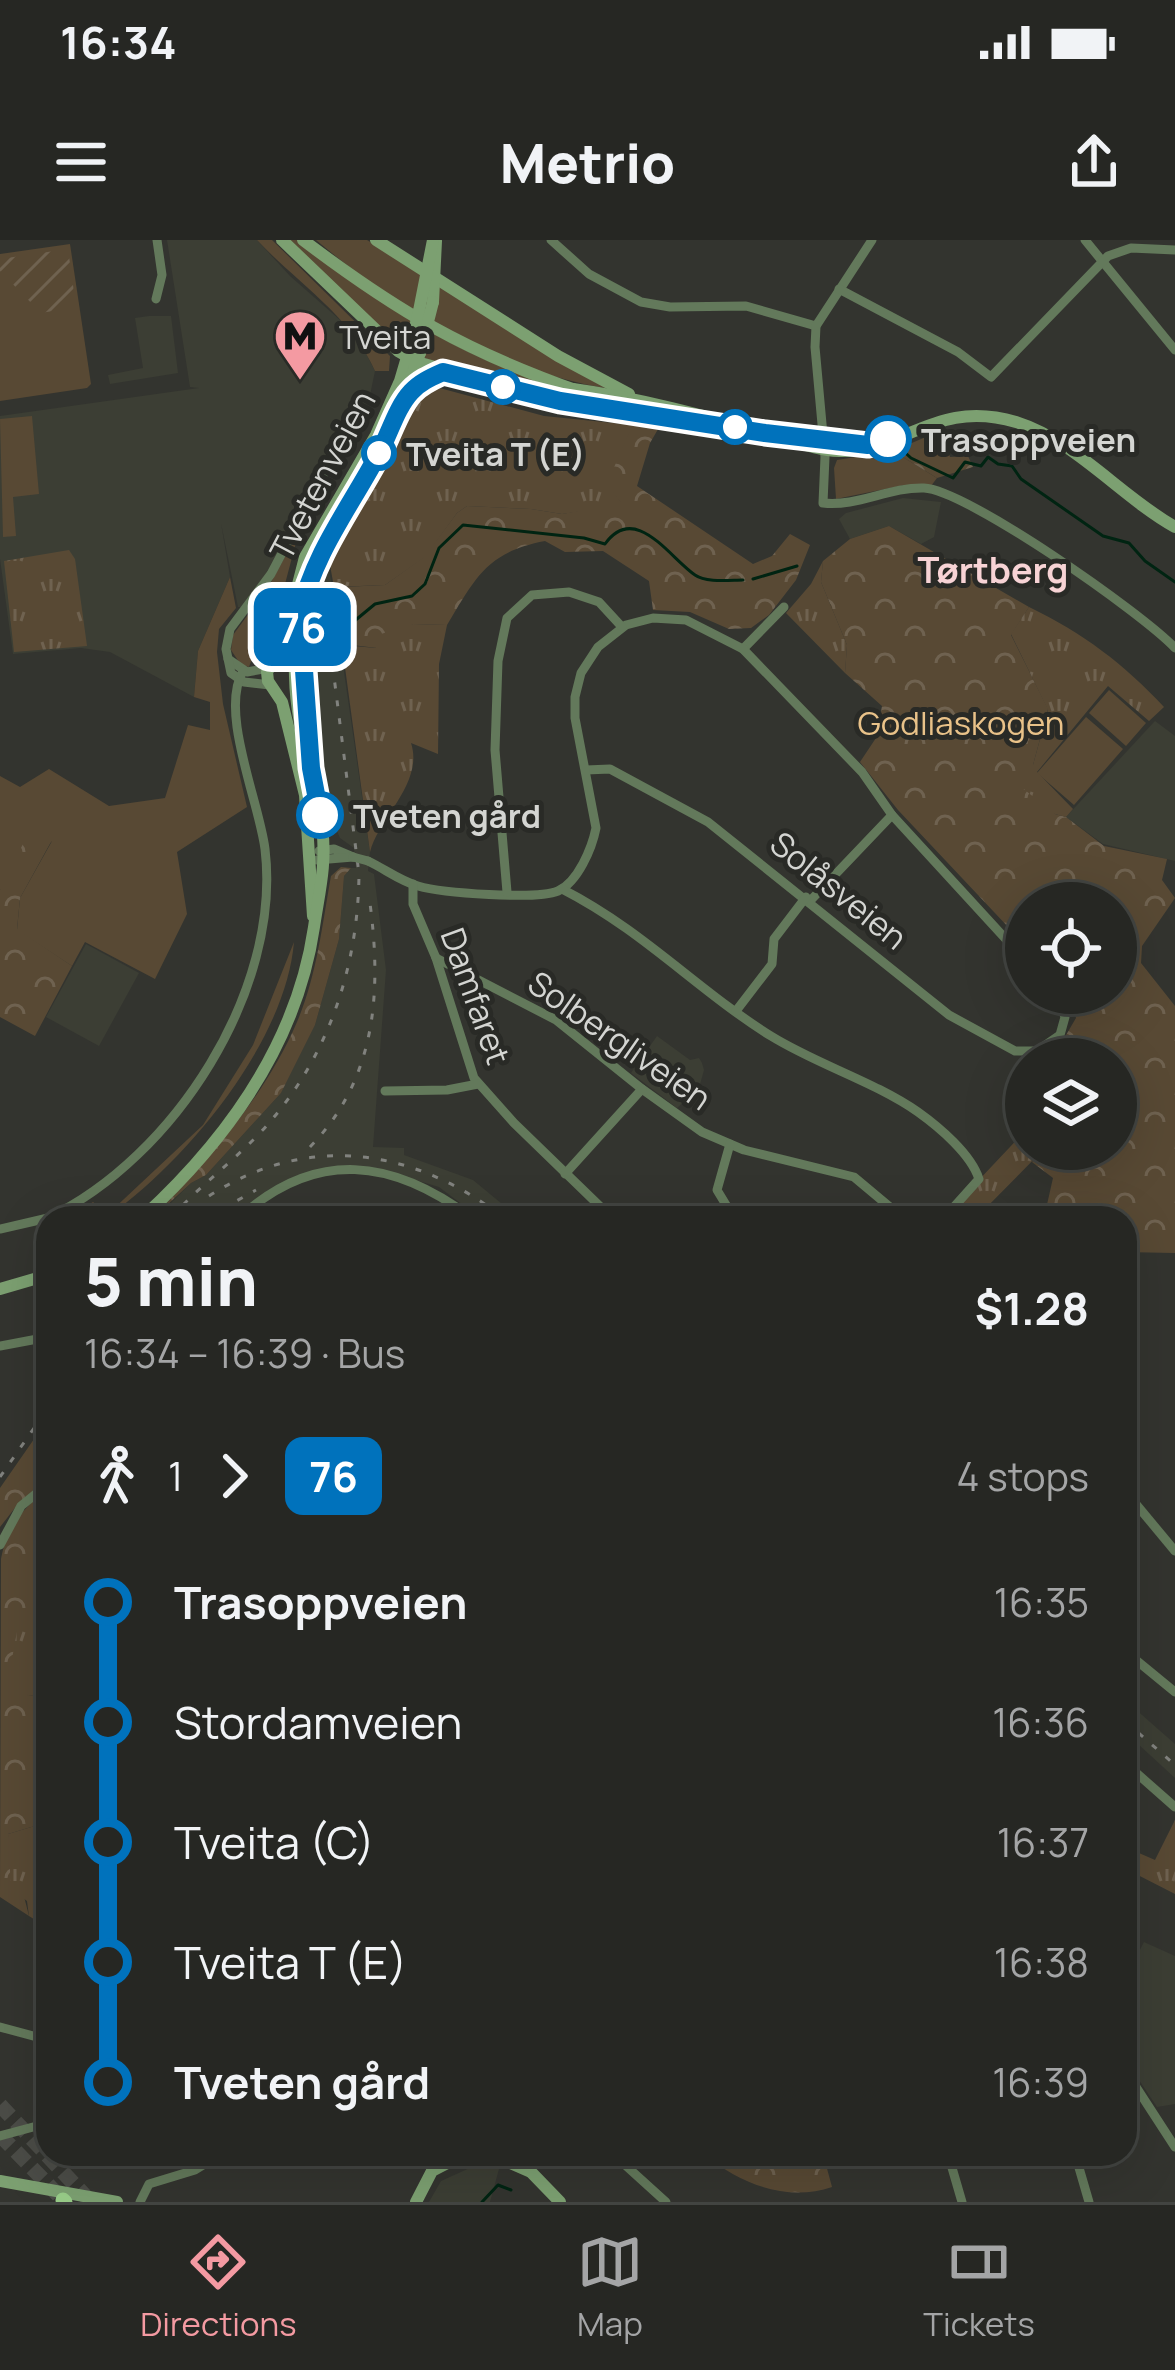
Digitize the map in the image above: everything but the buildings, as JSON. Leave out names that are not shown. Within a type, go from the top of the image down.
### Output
[{"type":"main road","points":[[282,240],[413,355],[437,369],[560,401],[643,407]]},
{"type":"main road","points":[[306,240],[421,323],[475,352],[573,389],[823,444],[868,445],[954,417],[994,417],[1056,441],[1175,527]]},
{"type":"main road","points":[[376,240],[643,407]]},
{"type":"main road","points":[[402,255],[433,240]]},
{"type":"main road","name":"Tvetenveien","points":[[153,1206],[218,1137],[271,1058],[302,986],[320,855],[317,795],[293,703],[295,628],[316,561],[409,390],[431,278],[433,240]]},
{"type":"main road","name":"Tvetenveien","points":[[320,855],[272,666],[309,547],[376,435],[413,355]]},
{"type":"main road","points":[[409,390],[437,369]]},
{"type":"main road","points":[[272,666],[284,662],[293,675],[287,689],[274,687]]},
{"type":"main road","points":[[2,1289],[36,1279]]},
{"type":"main road","points":[[416,2202],[432,2171],[442,2166]]},
{"type":"main road","points":[[517,2166],[531,2172],[560,2202]]},
{"type":"main road","points":[[0,2181],[117,2202]]},
{"type":"street","points":[[156,299],[162,275],[157,240]]},
{"type":"street","points":[[551,240],[589,274],[650,305],[746,306],[817,326]]},
{"type":"street","points":[[872,240],[817,326],[823,502],[841,504],[921,488],[953,495],[1105,590],[1175,648]]},
{"type":"street","points":[[1085,240],[1175,350]]},
{"type":"street","points":[[839,289],[958,352],[991,377],[1102,261],[1120,249],[1175,250]]},
{"type":"street","points":[[274,687],[231,673],[230,629],[277,564],[338,447]]},
{"type":"street","points":[[507,892],[495,764],[497,661],[507,618],[532,595],[569,592],[599,602],[622,627]]},
{"type":"street","points":[[743,649],[784,607]]},
{"type":"street","points":[[562,889],[576,874],[596,832],[575,718],[578,682],[592,653],[622,627],[646,619],[679,618],[743,649],[862,772],[892,815],[1005,938]]},
{"type":"street","points":[[241,675],[272,666]]},
{"type":"street","points":[[67,1206],[105,1182],[176,1111],[222,1042],[253,974],[266,912],[267,873],[258,809],[234,709],[241,675]]},
{"type":"street","name":"Solåsveien","points":[[586,770],[606,768],[663,795],[728,836],[959,1022],[1022,1052],[1037,1052],[1054,1042],[1064,1014]]},
{"type":"street","points":[[736,1011],[772,964],[774,939],[892,815]]},
{"type":"street","points":[[320,855],[368,861],[413,884],[458,892],[562,889],[649,942],[736,1011],[794,1049],[918,1112],[964,1156],[979,1179],[955,1206]]},
{"type":"street","name":"Damfaret","points":[[413,884],[411,898],[478,1084],[599,1206]]},
{"type":"street","name":"Solbergliveien","points":[[436,958],[545,1012],[702,1132],[854,1177],[889,1206]]},
{"type":"street","points":[[385,1091],[448,1090],[478,1084]]},
{"type":"street","points":[[565,1174],[642,1089]]},
{"type":"street","points":[[727,1206],[717,1190],[730,1144]]},
{"type":"street","points":[[255,1206],[285,1185],[350,1170],[416,1182],[453,1206]]},
{"type":"street","points":[[0,1228],[36,1220]]},
{"type":"street","points":[[0,1346],[36,1339]]},
{"type":"street","points":[[0,1544],[21,1506],[36,1494]]},
{"type":"street","points":[[1137,1505],[1175,1551]]},
{"type":"street","points":[[1137,1661],[1175,1692]]},
{"type":"street","points":[[1137,1774],[1175,1807]]},
{"type":"street","points":[[0,2026],[36,2036]]},
{"type":"street","points":[[1137,2088],[1175,2146]]},
{"type":"street","points":[[0,2136],[36,2126]]},
{"type":"street","points":[[140,2202],[149,2184],[200,2166]]},
{"type":"street","points":[[627,2166],[665,2202]]},
{"type":"street","points":[[952,2166],[962,2202]]},
{"type":"street","points":[[1079,2166],[1090,2202]]},
{"type":"shaded area","points":[[167,240],[257,240],[356,334],[375,371],[369,400],[269,586],[252,608],[238,607],[221,523],[230,577],[198,651],[194,697],[110,652],[81,648],[13,654],[0,559],[0,416],[199,388],[190,387]]},
{"type":"shaded area","points":[[171,316],[178,373],[110,384],[108,375],[143,368],[135,318]]},
{"type":"shaded area","points":[[903,498],[941,502],[934,537],[921,544],[889,526],[850,539],[839,519],[846,513]]},
{"type":"shaded area","points":[[327,554],[370,852],[368,871],[374,874],[386,970],[373,1147],[404,1148],[404,1155],[473,1180],[504,1206],[464,1206],[439,1187],[375,1168],[299,1175],[248,1206],[168,1206],[206,1175],[281,1093],[315,1025],[339,939],[344,876],[356,868],[354,848],[340,838],[329,812],[316,741],[310,638],[317,576]]},
{"type":"shaded area","points":[[1155,721],[1175,736],[1175,861],[1103,844],[1066,817]]},
{"type":"shaded area","points":[[86,944],[139,973],[99,1046],[46,1017]]},
{"type":"shaded area","points":[[657,1036],[690,1060],[699,1058],[704,1070],[699,1088],[677,1108],[631,1073]]},
{"type":"shaded area","points":[[1137,1711],[1175,1744],[1175,1778],[1137,1743]]},
{"type":"shaded area","points":[[1144,1942],[1175,1956],[1175,2104],[1157,2107],[1137,2077],[1137,1956]]},
{"type":"shaded area","points":[[472,2167],[499,2169],[490,2202],[429,2202],[441,2181]]},
{"type":"green space","points":[[257,240],[272,240],[390,356],[389,371],[375,371],[338,317]]},
{"type":"green space","points":[[288,240],[298,240],[370,294],[442,338],[517,373],[603,402],[491,382],[437,364],[363,315]]},
{"type":"green space","points":[[316,240],[367,240],[611,389],[531,369],[454,335],[382,291]]},
{"type":"green space","points":[[70,244],[91,384],[0,401],[0,254]]},
{"type":"green space","points":[[68,249],[76,307],[41,313],[0,271],[0,259]]},
{"type":"green space","points":[[432,386],[544,416],[633,425],[607,483],[623,505],[562,514],[467,506],[425,557],[385,585],[334,587],[328,554],[334,541],[422,391]]},
{"type":"green space","points":[[32,416],[39,494],[13,497],[16,536],[3,537],[0,419]]},
{"type":"green space","points":[[661,424],[637,486],[753,564],[772,556],[790,534],[810,545],[796,580],[769,615],[751,628],[729,629],[690,612],[653,610],[649,581],[603,551],[565,552],[545,541],[509,552],[485,569],[447,625],[413,624],[377,648],[352,645],[344,629],[343,587],[385,585],[424,557],[467,506],[562,514],[621,503],[606,483],[632,426]]},
{"type":"green space","points":[[940,431],[950,457],[968,456],[973,467],[937,478],[893,451]]},
{"type":"green space","points":[[893,451],[937,478],[931,486],[905,485],[836,499],[837,460]]},
{"type":"green space","name":"Godliaskogen","points":[[889,526],[1029,607],[1011,635],[1048,709],[1033,765],[1055,814],[1104,846],[1167,859],[1162,880],[1175,898],[1142,946],[1141,963],[1175,1006],[1175,1253],[1137,1252],[1137,1206],[1047,1206],[1053,1178],[1042,1170],[1137,1170],[1137,1038],[1064,1038],[1075,1014],[1137,1014],[1137,882],[1005,882],[1005,924],[898,810],[860,762],[876,738],[882,706],[845,673],[847,645],[821,582],[823,561],[850,539]]},
{"type":"green space","points":[[299,531],[271,637],[249,667],[241,665],[231,650],[233,635],[269,586]]},
{"type":"green space","points":[[69,550],[75,559],[87,646],[14,652],[4,561]]},
{"type":"green space","points":[[823,561],[821,582],[847,645],[845,673],[786,613]]},
{"type":"green space","points":[[230,577],[236,608],[219,629],[217,652],[223,704],[247,807],[177,852],[187,914],[155,979],[85,942],[72,966],[17,930],[20,898],[52,841],[0,890],[0,776],[20,787],[49,769],[109,806],[165,798],[188,725],[210,730],[210,702],[194,697],[198,651]]},
{"type":"green space","points":[[1029,607],[1102,651],[1164,707],[1149,721],[1108,686],[1037,772],[1073,809],[1066,817],[1055,814],[1016,783],[1033,765],[1048,710],[1011,634]]},
{"type":"green space","points":[[413,624],[447,625],[439,664],[438,754],[411,743],[413,758],[406,786],[370,852],[342,645],[376,648],[381,634]]},
{"type":"green space","points":[[1109,690],[1146,723],[1126,746],[1089,713]]},
{"type":"green space","points":[[1086,717],[1123,749],[1074,805],[1037,773]]},
{"type":"green space","points":[[31,828],[52,840],[20,898],[17,929],[72,966],[35,1036],[0,1017],[0,890]]},
{"type":"green space","points":[[341,867],[351,868],[344,876],[339,939],[315,1025],[281,1093],[206,1175],[164,1206],[233,1126],[284,1050],[309,986],[331,876]]},
{"type":"green space","points":[[294,942],[275,1015],[234,1086],[209,1120],[182,1151],[124,1206],[117,1206],[203,1125],[253,1045]]},
{"type":"green space","points":[[1005,1152],[1005,1170],[1023,1170],[988,1206],[954,1206]]},
{"type":"green space","points":[[36,1436],[36,1490],[0,1527],[0,1488]]},
{"type":"green space","points":[[36,1500],[36,1615],[21,1611],[28,1696],[36,1695],[36,1826],[8,1834],[29,1916],[0,1897],[1,1559],[7,1537]]},
{"type":"green space","points":[[21,1610],[36,1615],[36,1695],[28,1696],[11,1664]]},
{"type":"green space","points":[[1175,1820],[1175,1894],[1137,1875],[1137,1852],[1155,1860]]},
{"type":"green space","points":[[36,1826],[36,1920],[29,1916],[27,1901],[11,1889],[8,1834]]},
{"type":"green space","points":[[721,2166],[826,2166],[832,2187],[782,2191]]},
{"type":"waterway","points":[[899,447],[953,478],[965,462],[981,466],[988,457],[1012,466],[1021,479],[1103,536],[1129,543],[1175,582]]},
{"type":"waterway","points":[[352,623],[375,604],[412,596],[425,584],[439,548],[463,525],[605,544],[616,533],[640,531],[700,578],[743,580]]},
{"type":"waterway","points":[[753,579],[797,566]]},
{"type":"waterway","points":[[482,2202],[498,2185],[511,2190]]},
{"type":"tunnel","points":[[0,2105],[36,2143]]},
{"type":"tunnel","points":[[0,2135],[61,2198]]},
{"type":"tunnel","points":[[57,2166],[91,2202]]},
{"type":"railway","points":[[182,1206],[282,1107],[320,1047],[345,980],[359,874],[321,574]]},
{"type":"railway","points":[[310,1147],[350,1091],[370,1030],[375,964],[369,896]]},
{"type":"railway","points":[[209,1196],[284,1163],[322,1156],[360,1157],[434,1176],[487,1206]]},
{"type":"railway","points":[[227,1206],[256,1190]]},
{"type":"railway","points":[[0,1477],[36,1425]]},
{"type":"railway","points":[[1137,1732],[1175,1765]]},
{"type":"bus line","name":"76","points":[[320,815],[308,730],[300,614],[304,597],[324,544],[408,394],[425,380],[443,372],[560,401],[765,433],[868,445],[888,439]]},
{"type":"place","name":"Tveita","points":[[300,382]]},
{"type":"place","name":"Trasoppveien","points":[[888,439]]},
{"type":"place","name":"Tveita T (E)","points":[[379,453]]},
{"type":"place","name":"Tveten gård","points":[[320,815]]},
{"type":"district","name":"Tørtberg","points":[[993,569]]}]
